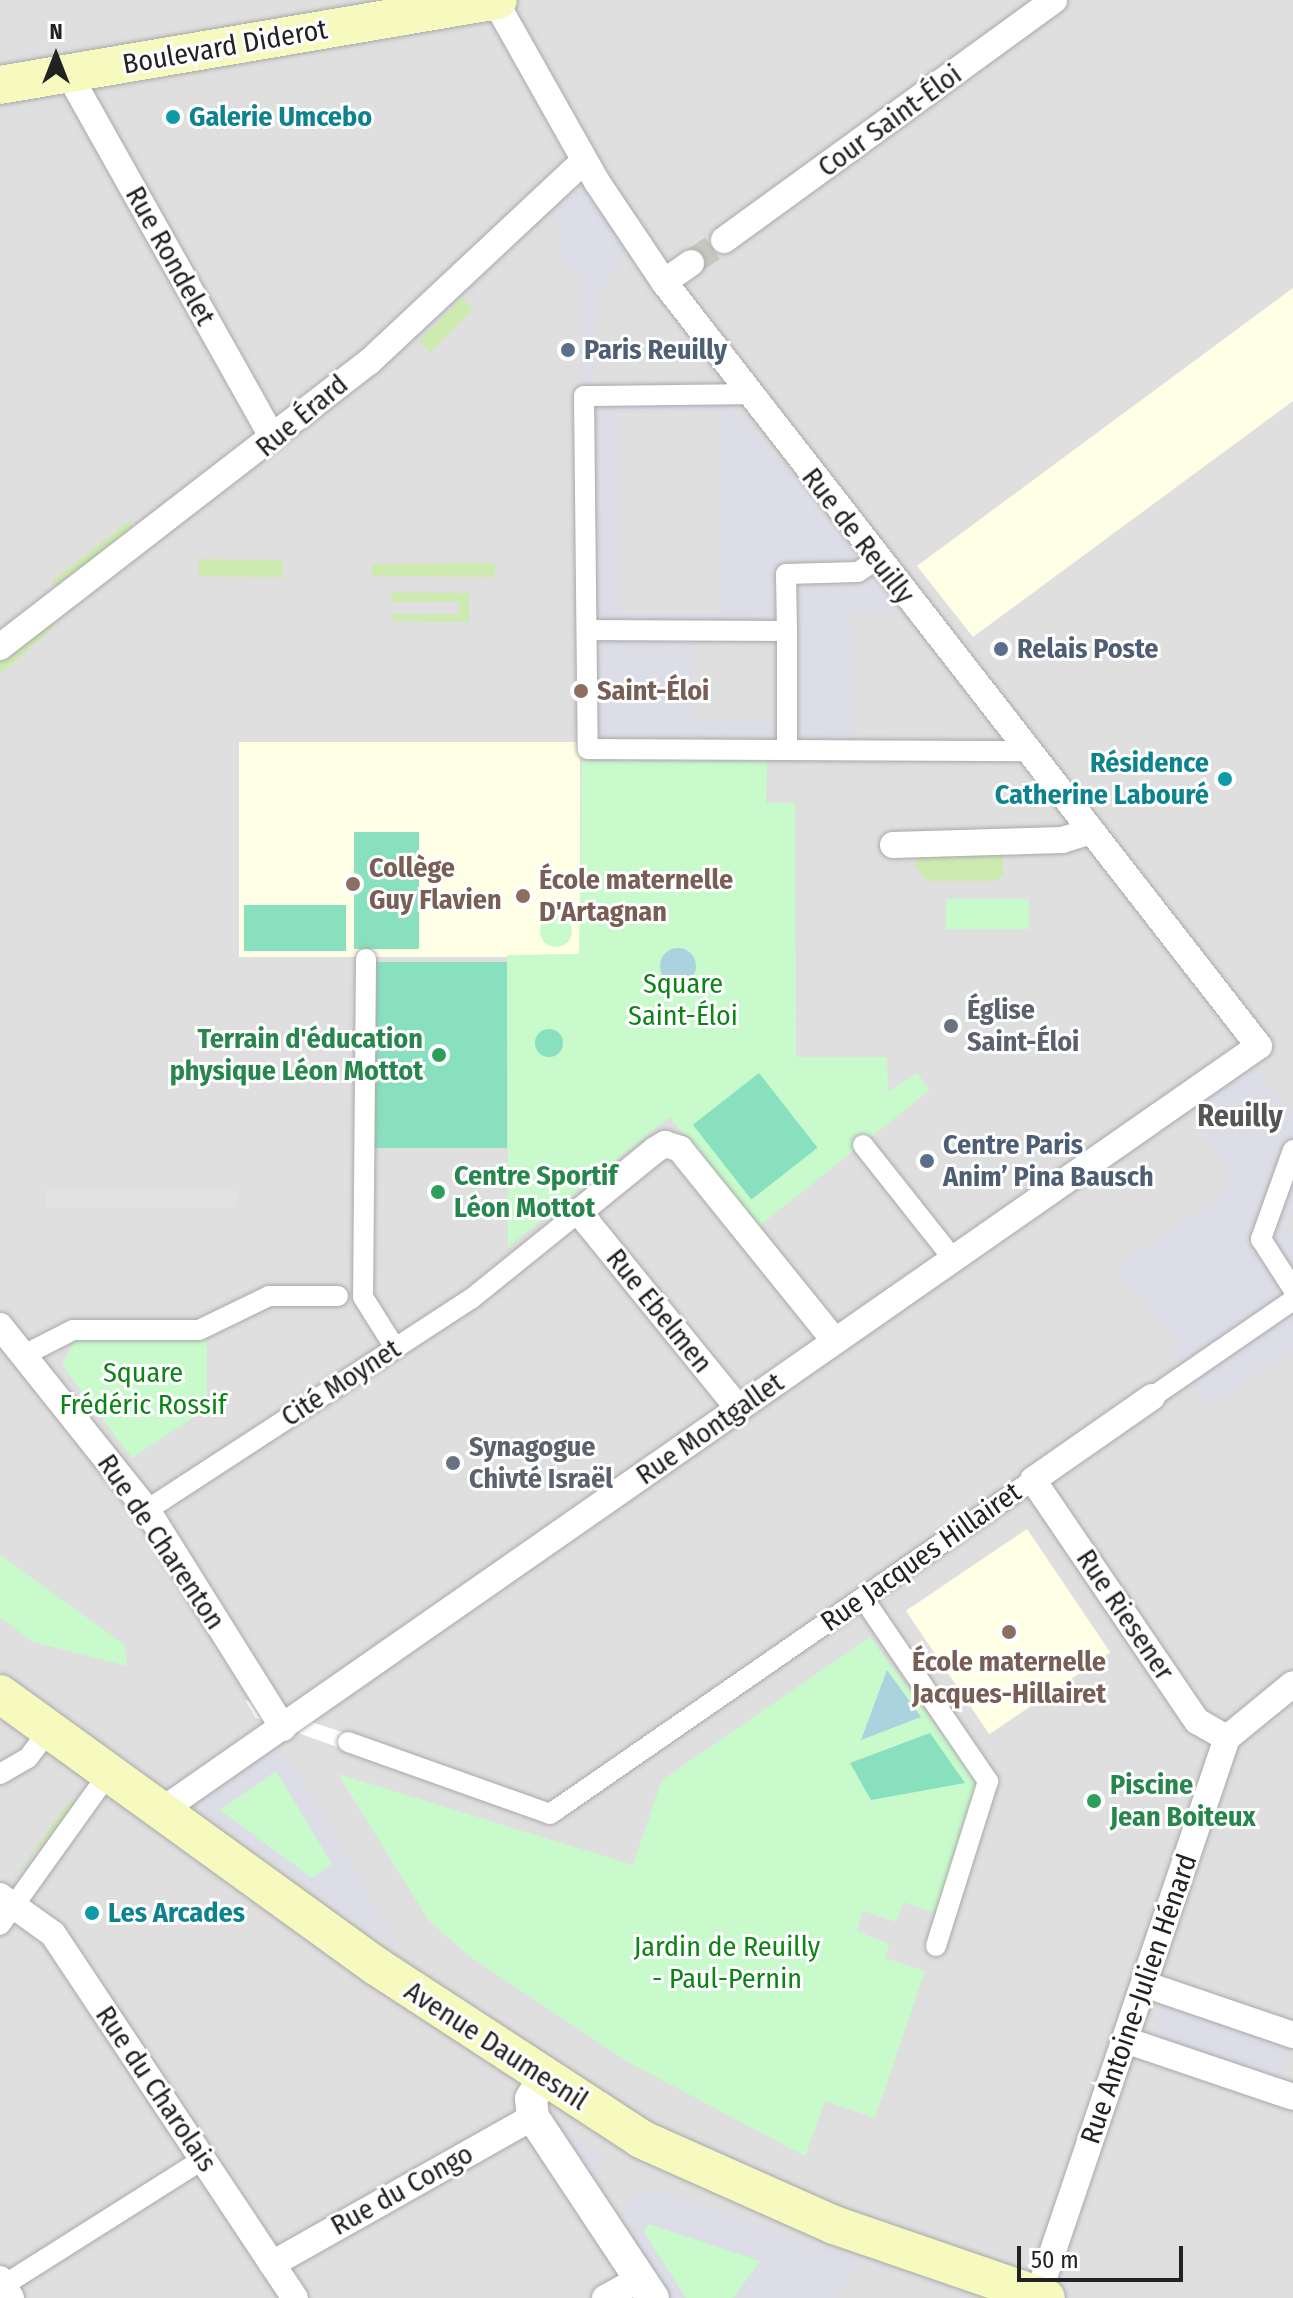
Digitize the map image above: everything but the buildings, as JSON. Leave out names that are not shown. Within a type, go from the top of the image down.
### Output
[{"type":"main road","name":"Boulevard Diderot","points":[[0,85],[496,0]]},
{"type":"main road","name":"Avenue Daumesnil","points":[[0,1694],[543,2079],[676,2158],[834,2225],[1042,2297]]},
{"type":"street","name":"Rue de Reuilly","points":[[496,0],[584,161],[664,282],[876,560],[1259,1046]]},
{"type":"street","name":"Cour Saint-Éloi","points":[[724,240],[1054,0]]},
{"type":"street","name":"Rue Rondelet","points":[[68,73],[272,437]]},
{"type":"street","name":"Rue Érard","points":[[0,647],[369,362],[584,161]]},
{"type":"street","points":[[664,282],[691,263]]},
{"type":"street","points":[[748,394],[584,396],[588,749],[1025,751]]},
{"type":"street","points":[[787,750],[786,574],[858,572],[876,560]]},
{"type":"street","points":[[587,630],[787,631]]},
{"type":"street","points":[[893,845],[1062,840],[1089,832]]},
{"type":"street","points":[[366,959],[363,1297],[395,1348]]},
{"type":"street","name":"Rue Montgallet","points":[[161,1811],[1259,1046]]},
{"type":"street","points":[[579,1212],[665,1144],[685,1155],[835,1341]]},
{"type":"street","points":[[863,1145],[954,1260]]},
{"type":"street","points":[[1293,1150],[1261,1239],[1293,1289]]},
{"type":"street","name":"Cité Moynet","points":[[147,1510],[395,1348],[579,1212]]},
{"type":"street","name":"Rue Ebelmen","points":[[579,1212],[739,1409]]},
{"type":"street","points":[[24,1355],[73,1330],[199,1330],[269,1296],[338,1296]]},
{"type":"street","name":"Rue Jacques Hillairet","points":[[348,1742],[550,1814],[1293,1300]]},
{"type":"street","name":"Rue de Charenton","points":[[0,1326],[147,1510],[283,1728]]},
{"type":"street","name":"Rue Riesener","points":[[1033,1480],[1197,1721],[1227,1738]]},
{"type":"street","points":[[863,1598],[988,1781],[936,1946]]},
{"type":"street","points":[[1227,1738],[1293,1684]]},
{"type":"street","points":[[0,1774],[28,1758],[50,1729]]},
{"type":"street","name":"Rue Antoine-Julien Hénard","points":[[1042,2297],[1227,1738]]},
{"type":"street","points":[[5,1909],[109,1773]]},
{"type":"street","name":"Rue du Charolais","points":[[5,1909],[53,1934],[295,2298]]},
{"type":"street","points":[[1144,1984],[1293,2035]]},
{"type":"street","points":[[1125,2040],[1293,2097]]},
{"type":"street","points":[[543,2079],[531,2099],[533,2117],[647,2288],[605,2298]]},
{"type":"street","name":"Rue du Congo","points":[[272,2264],[533,2117]]},
{"type":"street","points":[[5,2287],[202,2160]]},
{"type":"shaded area","points":[[0,0],[1293,0],[1293,2298],[0,2298]]},
{"type":"shaded area","points":[[573,184],[587,191],[628,255],[596,297],[592,388],[720,387],[898,605],[886,614],[851,614],[856,760],[582,761],[579,271],[566,267],[556,239],[563,232],[542,206]],"holes":[[[719,412],[720,614],[620,614],[619,413]],[[694,644],[778,644],[778,720],[694,720]]]},
{"type":"shaded area","points":[[1293,288],[1293,401],[973,637],[917,566]]},
{"type":"shaded area","name":"Collège Guy Flavien","points":[[239,742],[580,742],[580,957],[239,957]]},
{"type":"shaded area","points":[[1252,1066],[1293,1112],[1293,1213],[1282,1222],[1293,1238],[1293,1350],[1205,1408],[1170,1349],[1179,1342],[1155,1321],[1143,1291],[1135,1296],[1115,1267],[1225,1192],[1228,1168],[1186,1107]]},
{"type":"shaded area","points":[[46,1190],[237,1190],[237,1207],[46,1207]]},
{"type":"shaded area","name":"École maternelle Jacques-Hillairet","points":[[1027,1529],[1110,1653],[989,1734],[906,1611]]},
{"type":"shaded area","points":[[275,1748],[312,1792],[400,1951],[204,1813],[201,1799],[211,1788]],"holes":[[[276,1771],[332,1864],[312,1878],[220,1810]]]},
{"type":"shaded area","points":[[1165,1998],[1293,2042],[1277,2086],[1150,2042]]},
{"type":"shaded area","points":[[547,2117],[605,2158],[590,2190]]},
{"type":"shaded area","points":[[652,2190],[863,2261],[837,2298],[733,2298],[760,2261],[649,2224],[643,2231],[686,2298],[667,2298],[622,2215],[632,2195]]},
{"type":"green space","points":[[462,298],[473,309],[430,352],[419,341]]},
{"type":"green space","points":[[129,521],[136,530],[59,590],[52,581]]},
{"type":"green space","points":[[199,559],[283,560],[283,577],[199,576]]},
{"type":"green space","points":[[495,563],[495,577],[372,576],[372,564]]},
{"type":"green space","points":[[391,592],[469,593],[469,622],[392,621],[392,614],[459,614],[460,602],[392,602]]},
{"type":"green space","points":[[45,619],[53,628],[0,674],[0,659]]},
{"type":"green space","name":"Square Saint-Éloi","points":[[767,760],[766,803],[795,803],[796,1057],[887,1057],[888,1092],[917,1073],[930,1090],[758,1227],[670,1117],[508,1247],[507,955],[579,954],[582,761]]},
{"type":"green space","points":[[354,832],[419,832],[419,949],[354,949]]},
{"type":"green space","points":[[1003,852],[1003,876],[994,881],[926,881],[915,866],[917,854]]},
{"type":"green space","points":[[946,899],[1029,899],[1029,929],[946,929]]},
{"type":"green space","points":[[244,905],[346,905],[346,951],[244,951]]},
{"type":"green space","points":[[556,915],[568,919],[572,931],[568,943],[556,947],[544,943],[540,931],[544,919]]},
{"type":"green space","name":"Terrain d'éducation physique Léon Mottot","points":[[372,962],[507,962],[507,1148],[372,1148]]},
{"type":"green space","points":[[549,1029],[559,1033],[563,1043],[559,1053],[549,1057],[539,1053],[535,1043],[539,1033]]},
{"type":"green space","points":[[759,1073],[817,1148],[751,1200],[693,1125]]},
{"type":"green space","name":"Square Frédéric Rossif","points":[[207,1339],[207,1408],[132,1458],[62,1365],[75,1340]]},
{"type":"green space","points":[[0,1555],[125,1645],[127,1666],[33,1642],[0,1617]]},
{"type":"green space","name":"Jardin de Reuilly - Paul-Pernin","points":[[870,1637],[982,1788],[936,1913],[903,1902],[896,1922],[863,1911],[857,1931],[889,1944],[885,1958],[925,1971],[875,2118],[825,2101],[805,2156],[628,2062],[473,1959],[429,1921],[338,1774],[633,1865],[662,1780]]},
{"type":"green space","points":[[930,1733],[965,1783],[871,1800],[850,1763]]},
{"type":"green space","points":[[276,1770],[332,1864],[312,1878],[219,1810]]},
{"type":"green space","points":[[71,1800],[76,1804],[12,1880]]},
{"type":"green space","points":[[649,2224],[760,2260],[762,2267],[733,2298],[686,2298],[643,2231]]},
{"type":"water","points":[[678,948],[691,953],[696,966],[691,979],[678,984],[665,979],[660,966],[665,953]]},
{"type":"water","points":[[887,1670],[921,1717],[861,1740]]},
{"type":"pier","points":[[245,1700],[351,1735],[346,1750],[256,1718]]},
{"type":"tunnel","points":[[691,263],[724,240]]},
{"type":"place","name":"Galerie Umcebo","points":[[173,117]]},
{"type":"place","name":"Paris Reuilly","points":[[568,350]]},
{"type":"place","name":"Relais Poste","points":[[1001,649]]},
{"type":"place","name":"Saint-Éloi","points":[[581,691]]},
{"type":"place","name":"Résidence Catherine Labouré","points":[[1225,779]]},
{"type":"place","name":"Collège Guy Flavien","points":[[353,884]]},
{"type":"place","name":"École maternelle D'Artagnan","points":[[523,896]]},
{"type":"place","name":"Église Saint-Éloi","points":[[951,1026]]},
{"type":"place","name":"Terrain d'éducation physique Léon Mottot","points":[[439,1055]]},
{"type":"place","name":"Centre Paris Anim’ Pina Bausch","points":[[927,1161]]},
{"type":"place","name":"Centre Sportif Léon Mottot","points":[[438,1192]]},
{"type":"place","name":"Synagogue Chivté Israël","points":[[453,1463]]},
{"type":"place","name":"École maternelle Jacques-Hillairet","points":[[1009,1632]]},
{"type":"place","name":"Piscine Jean Boiteux","points":[[1094,1801]]},
{"type":"place","name":"Les Arcades","points":[[92,1913]]},
{"type":"district","name":"Reuilly","points":[[1240,1116]]}]
